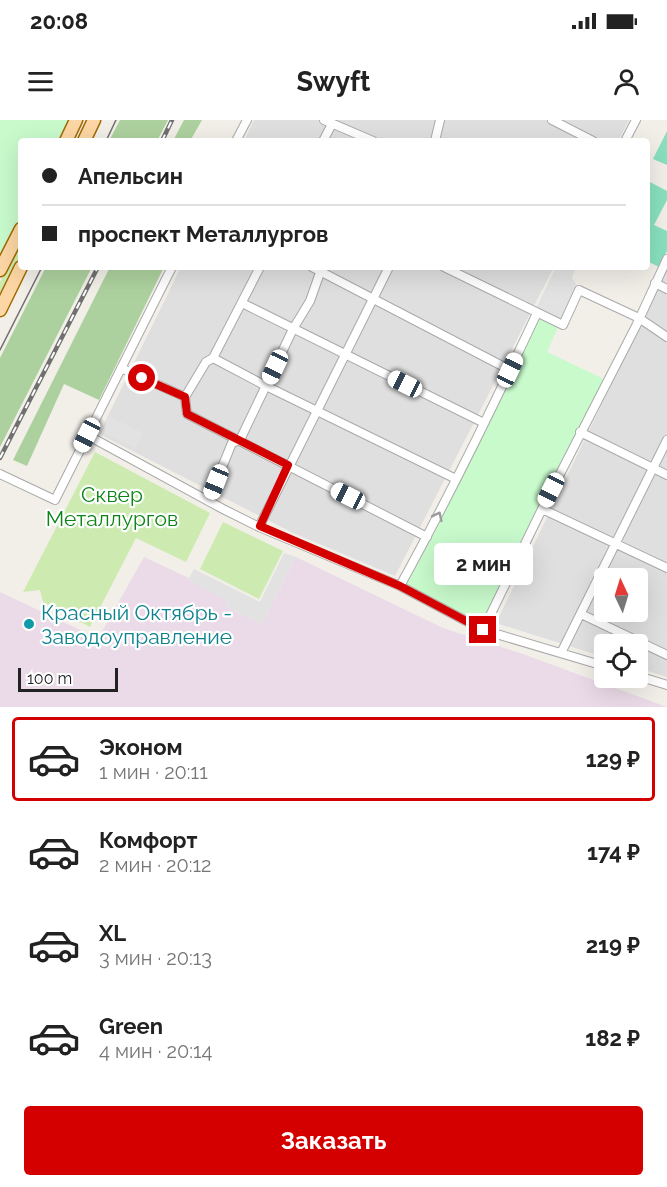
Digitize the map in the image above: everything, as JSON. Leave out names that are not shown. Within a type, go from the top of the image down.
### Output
[{"type":"main road","points":[[67,138],[76,120]]},
{"type":"main road","points":[[85,138],[94,120]]},
{"type":"main road","points":[[0,270],[18,235]]},
{"type":"main road","points":[[0,310],[20,270]]},
{"type":"street","points":[[238,138],[247,120]]},
{"type":"street","points":[[436,138],[440,120]]},
{"type":"street","points":[[552,120],[587,138]]},
{"type":"street","points":[[627,138],[636,120]]},
{"type":"street","points":[[324,138],[328,122],[366,138]]},
{"type":"street","points":[[483,630],[580,432],[636,326],[667,259]]},
{"type":"street","points":[[0,474],[55,500],[170,270]]},
{"type":"street","points":[[258,270],[213,358],[206,362],[185,397],[187,414],[427,537]]},
{"type":"street","points":[[240,440],[293,329],[309,301],[317,270]]},
{"type":"street","points":[[322,270],[510,370]]},
{"type":"street","points":[[260,526],[288,465],[388,270]]},
{"type":"street","points":[[450,270],[563,325],[579,290],[639,318],[667,337]]},
{"type":"street","points":[[655,283],[667,289]]},
{"type":"street","points":[[242,303],[484,423]]},
{"type":"street","points":[[400,586],[484,423],[537,312]]},
{"type":"street","points":[[213,358],[456,479]]},
{"type":"street","points":[[121,368],[185,397]]},
{"type":"street","points":[[580,432],[667,475]]},
{"type":"street","points":[[87,435],[208,501],[260,526],[400,586],[483,630],[594,663]]},
{"type":"street","points":[[208,501],[232,442],[240,440]]},
{"type":"street","points":[[561,653],[667,440]]},
{"type":"street","points":[[542,509],[667,568]]},
{"type":"street","points":[[581,614],[667,655]]},
{"type":"street","points":[[648,679],[667,685]]},
{"type":"shaded area","points":[[254,120],[629,120],[620,138],[245,138]]},
{"type":"shaded area","points":[[667,269],[667,677],[648,671],[648,634],[594,634],[594,654],[496,623]]},
{"type":"shaded area","points":[[180,270],[552,270],[395,576],[291,532],[99,434]]},
{"type":"shaded area","points":[[555,270],[575,270],[572,278],[576,284],[560,321],[539,310],[537,306]]},
{"type":"shaded area","points":[[109,416],[143,433],[135,448],[102,432]]},
{"type":"shaded area","points":[[284,553],[296,557],[262,624],[225,606],[227,601],[188,580],[194,569],[260,602]]},
{"type":"shaded area","points":[[144,557],[189,578],[188,580],[228,601],[225,606],[262,624],[296,557],[443,628],[594,680],[594,688],[615,688],[667,707],[0,707],[0,592],[99,637]]},
{"type":"green space","points":[[0,120],[68,120],[59,138],[18,138],[18,224],[0,261]]},
{"type":"green space","points":[[120,120],[168,120],[159,138],[111,138]]},
{"type":"green space","points":[[184,120],[202,120],[192,138],[175,138]]},
{"type":"green space","points":[[667,131],[667,165],[653,159]]},
{"type":"green space","points":[[650,182],[667,191],[667,200],[654,225],[667,231],[667,251],[659,267],[650,262]]},
{"type":"green space","points":[[18,246],[18,260],[0,296],[0,282]]},
{"type":"green space","points":[[44,270],[90,270],[0,447],[0,358]]},
{"type":"green space","points":[[108,270],[163,270],[99,400],[64,384],[27,466],[13,460]]},
{"type":"green space","points":[[538,318],[558,327],[547,352],[606,380],[485,629],[403,588]]},
{"type":"green space","name":"Сквер Металлургов","points":[[95,452],[210,513],[186,562],[136,538],[90,627],[43,602],[40,590],[23,592]]},
{"type":"green space","points":[[223,522],[283,551],[259,599],[200,569]]},
{"type":"tram line","points":[[107,138],[116,120]]},
{"type":"tram line","points":[[0,350],[40,270]]},
{"type":"railway","points":[[163,138],[172,120]]},
{"type":"railway","points":[[0,458],[96,270]]},
{"type":"place","name":"Красный Октябрь - Заводоуправление","points":[[29,624]]},
{"type":"route","points":[[142,378],[185,397],[187,414],[288,465],[260,526],[400,586],[483,630]]}]
